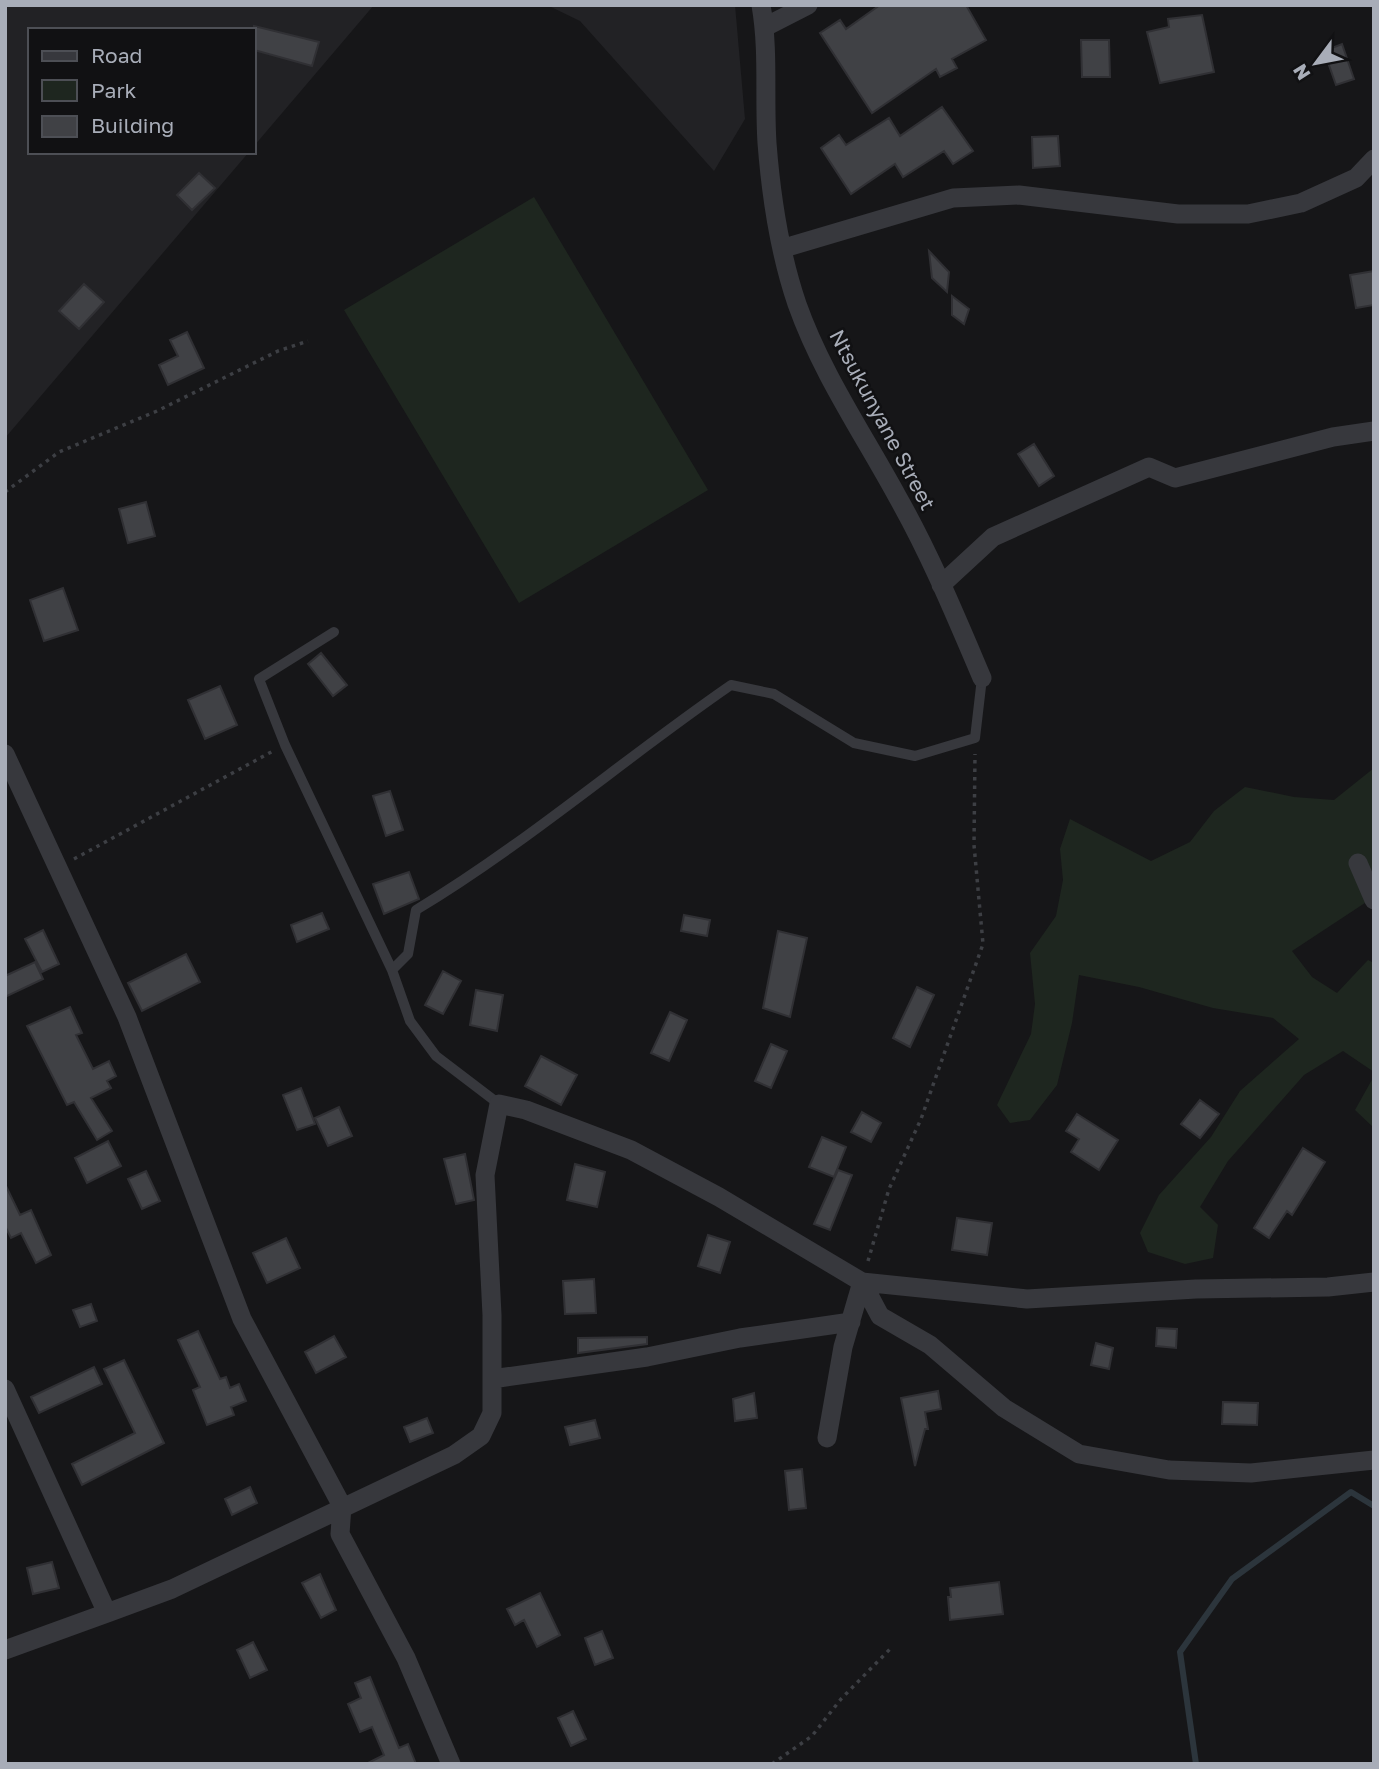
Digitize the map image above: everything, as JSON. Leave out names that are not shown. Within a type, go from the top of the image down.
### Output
[{"type":"street","name":"Ntsukunyane Street","points":[[761,5],[765,27],[767,143],[784,248],[797,302],[830,380],[898,498],[941,585],[982,678]]},
{"type":"street","points":[[765,27],[808,5]]},
{"type":"street","points":[[784,248],[953,198],[1019,195],[1178,214],[1248,214],[1301,203],[1356,178],[1373,161]]},
{"type":"street","points":[[941,585],[993,537],[1149,467],[1175,478],[1333,437],[1374,431]]},
{"type":"street","points":[[5,754],[127,1017],[242,1320],[342,1506],[340,1534],[406,1658],[451,1764]]},
{"type":"street","points":[[1358,863],[1374,900]]},
{"type":"street","points":[[5,1650],[172,1589],[454,1455],[481,1436],[492,1413],[485,1175],[499,1104],[526,1110],[631,1150],[730,1203],[862,1282],[1027,1299],[1196,1289],[1328,1287],[1374,1282]]},
{"type":"street","points":[[827,1438],[843,1347],[862,1282]]},
{"type":"street","points":[[862,1282],[880,1316],[930,1345],[1004,1408],[1079,1454],[1169,1470],[1251,1473],[1374,1460]]},
{"type":"street","points":[[492,1379],[647,1357],[740,1338],[851,1322]]},
{"type":"street","points":[[5,1389],[107,1613]]},
{"type":"lane","points":[[334,632],[259,679],[285,745],[392,970],[410,1021],[436,1056],[499,1104]]},
{"type":"lane","points":[[392,970],[408,954],[416,910],[483,870],[652,739],[731,685],[774,694],[854,743],[915,756],[975,738],[982,678]]},
{"type":"path","points":[[5,492],[59,452],[158,411],[278,351],[308,341]]},
{"type":"path","points":[[862,1282],[889,1189],[920,1119],[983,944],[974,845],[975,738]]},
{"type":"path","points":[[59,866],[285,745]]},
{"type":"path","points":[[772,1764],[812,1736],[842,1699],[892,1647]]},
{"type":"shaded area","points":[[5,5],[374,5],[256,144],[256,28],[28,28],[28,154],[247,154],[5,438]]},
{"type":"shaded area","points":[[547,5],[735,5],[745,119],[714,171],[580,21]]},
{"type":"green space","points":[[534,197],[708,490],[519,603],[344,310]]},
{"type":"green space","points":[[1374,768],[1374,897],[1292,951],[1312,977],[1337,993],[1368,960],[1374,963],[1374,1072],[1343,1051],[1304,1075],[1228,1161],[1200,1207],[1218,1225],[1213,1258],[1185,1264],[1148,1252],[1140,1233],[1159,1195],[1211,1137],[1240,1091],[1299,1039],[1273,1018],[1213,1008],[1139,987],[1079,975],[1072,1023],[1057,1085],[1030,1120],[1010,1123],[997,1105],[1031,1034],[1035,1004],[1030,953],[1056,916],[1063,880],[1060,849],[1070,819],[1151,861],[1190,842],[1214,811],[1245,787],[1294,797],[1334,800]]},
{"type":"green space","points":[[1374,1076],[1374,1128],[1355,1110]]},
{"type":"building","points":[[880,5],[966,5],[986,40],[952,59],[957,68],[940,77],[936,69],[872,113],[820,33],[840,20],[846,29]]},
{"type":"building","points":[[1202,15],[1214,72],[1160,83],[1147,32],[1169,27],[1168,19]]},
{"type":"building","points":[[254,28],[319,42],[312,66],[256,51]]},
{"type":"building","points":[[1081,40],[1109,40],[1110,77],[1082,77]]},
{"type":"building","points":[[1342,44],[1354,79],[1336,85],[1324,51]]},
{"type":"building","points":[[942,107],[973,151],[953,164],[944,151],[903,177],[895,164],[851,194],[821,148],[839,135],[846,145],[889,118],[900,136]]},
{"type":"building","points":[[1058,136],[1060,166],[1033,168],[1032,137]]},
{"type":"building","points":[[199,173],[215,188],[192,210],[177,195]]},
{"type":"building","points":[[929,251],[949,272],[947,292],[932,278]]},
{"type":"building","points":[[1374,271],[1374,305],[1356,308],[1350,275]]},
{"type":"building","points":[[84,284],[104,302],[79,329],[59,311]]},
{"type":"building","points":[[952,296],[969,309],[964,324],[952,315]]},
{"type":"building","points":[[187,332],[204,368],[168,385],[159,365],[178,356],[170,340]]},
{"type":"building","points":[[1034,444],[1054,476],[1039,486],[1018,454]]},
{"type":"building","points":[[146,502],[155,536],[128,543],[119,509]]},
{"type":"building","points":[[63,588],[78,630],[44,641],[30,600]]},
{"type":"building","points":[[321,653],[347,685],[333,696],[308,664]]},
{"type":"building","points":[[220,686],[237,725],[205,739],[188,700]]},
{"type":"building","points":[[390,791],[403,830],[386,836],[373,796]]},
{"type":"building","points":[[409,872],[419,899],[384,914],[373,884]]},
{"type":"building","points":[[322,913],[329,929],[297,942],[291,925]]},
{"type":"building","points":[[684,915],[710,920],[707,936],[681,931]]},
{"type":"building","points":[[43,930],[59,964],[42,972],[25,939]]},
{"type":"building","points":[[778,931],[807,938],[790,1017],[763,1008]]},
{"type":"building","points":[[186,954],[200,982],[142,1011],[128,983]]},
{"type":"building","points":[[35,962],[43,979],[5,997],[5,976]]},
{"type":"building","points":[[443,971],[461,981],[443,1014],[425,1005]]},
{"type":"building","points":[[917,987],[934,995],[910,1047],[893,1038]]},
{"type":"building","points":[[476,990],[503,995],[497,1031],[470,1025]]},
{"type":"building","points":[[70,1007],[82,1033],[76,1035],[93,1069],[109,1061],[116,1076],[107,1081],[111,1088],[91,1098],[112,1131],[97,1140],[74,1102],[67,1105],[27,1026]]},
{"type":"building","points":[[670,1012],[687,1020],[669,1061],[651,1053]]},
{"type":"building","points":[[771,1044],[787,1051],[771,1088],[755,1081]]},
{"type":"building","points":[[541,1056],[577,1075],[561,1105],[525,1086]]},
{"type":"building","points":[[301,1088],[315,1124],[297,1130],[283,1095]]},
{"type":"building","points":[[1200,1100],[1219,1114],[1200,1138],[1181,1124]]},
{"type":"building","points":[[339,1107],[352,1136],[328,1146],[315,1118]]},
{"type":"building","points":[[862,1112],[881,1123],[871,1142],[851,1132]]},
{"type":"building","points":[[1077,1114],[1118,1140],[1099,1170],[1071,1152],[1079,1139],[1066,1131]]},
{"type":"building","points":[[822,1137],[846,1147],[834,1177],[809,1167]]},
{"type":"building","points":[[108,1141],[121,1166],[87,1183],[75,1158]]},
{"type":"building","points":[[1303,1148],[1325,1162],[1292,1215],[1287,1211],[1269,1238],[1254,1228]]},
{"type":"building","points":[[465,1154],[474,1200],[456,1204],[444,1159]]},
{"type":"building","points":[[575,1164],[605,1172],[597,1207],[567,1200]]},
{"type":"building","points":[[838,1170],[852,1175],[830,1230],[814,1224]]},
{"type":"building","points":[[146,1171],[160,1201],[142,1209],[128,1179]]},
{"type":"building","points":[[5,1184],[20,1215],[31,1210],[51,1255],[36,1263],[21,1233],[11,1238],[5,1226]]},
{"type":"building","points":[[957,1218],[992,1223],[987,1255],[952,1250]]},
{"type":"building","points":[[708,1235],[730,1242],[720,1273],[698,1266]]},
{"type":"building","points":[[286,1238],[300,1268],[267,1283],[253,1253]]},
{"type":"building","points":[[594,1279],[596,1313],[565,1314],[563,1281]]},
{"type":"building","points":[[91,1304],[97,1321],[80,1327],[73,1310]]},
{"type":"building","points":[[1157,1328],[1177,1329],[1176,1348],[1156,1346]]},
{"type":"building","points":[[198,1331],[220,1379],[226,1377],[230,1388],[239,1384],[246,1401],[231,1407],[234,1415],[207,1425],[193,1390],[200,1387],[178,1340]]},
{"type":"building","points":[[334,1336],[346,1357],[316,1373],[305,1352]]},
{"type":"building","points":[[647,1337],[647,1344],[578,1353],[578,1338]]},
{"type":"building","points":[[1096,1343],[1113,1348],[1109,1369],[1091,1365]]},
{"type":"building","points":[[124,1360],[164,1443],[82,1485],[72,1464],[135,1433],[104,1369]]},
{"type":"building","points":[[94,1367],[102,1384],[39,1413],[31,1397]]},
{"type":"building","points":[[938,1391],[941,1409],[925,1412],[928,1429],[925,1429],[915,1466],[901,1398]]},
{"type":"building","points":[[754,1393],[757,1418],[735,1421],[733,1399]]},
{"type":"building","points":[[1223,1402],[1258,1403],[1257,1425],[1222,1424]]},
{"type":"building","points":[[427,1418],[433,1433],[410,1442],[404,1427]]},
{"type":"building","points":[[595,1420],[600,1438],[570,1445],[565,1427]]},
{"type":"building","points":[[802,1469],[806,1508],[789,1510],[785,1471]]},
{"type":"building","points":[[250,1487],[257,1503],[232,1515],[225,1499]]},
{"type":"building","points":[[52,1562],[59,1588],[33,1594],[27,1568]]},
{"type":"building","points":[[320,1574],[336,1610],[321,1618],[302,1583]]},
{"type":"building","points":[[999,1582],[1003,1614],[950,1620],[950,1588]]},
{"type":"building","points":[[540,1593],[560,1635],[537,1647],[524,1620],[515,1625],[507,1609]]},
{"type":"building","points":[[602,1631],[613,1658],[595,1665],[585,1638]]},
{"type":"building","points":[[253,1642],[267,1670],[250,1678],[237,1650]]},
{"type":"building","points":[[370,1677],[399,1748],[408,1744],[416,1764],[366,1764],[384,1755],[372,1727],[360,1732],[348,1704],[361,1698],[355,1683]]},
{"type":"building","points":[[573,1711],[586,1739],[571,1746],[558,1718]]},
{"type":"waterway","points":[[1196,1764],[1180,1652],[1232,1579],[1351,1492],[1374,1506]]}]
